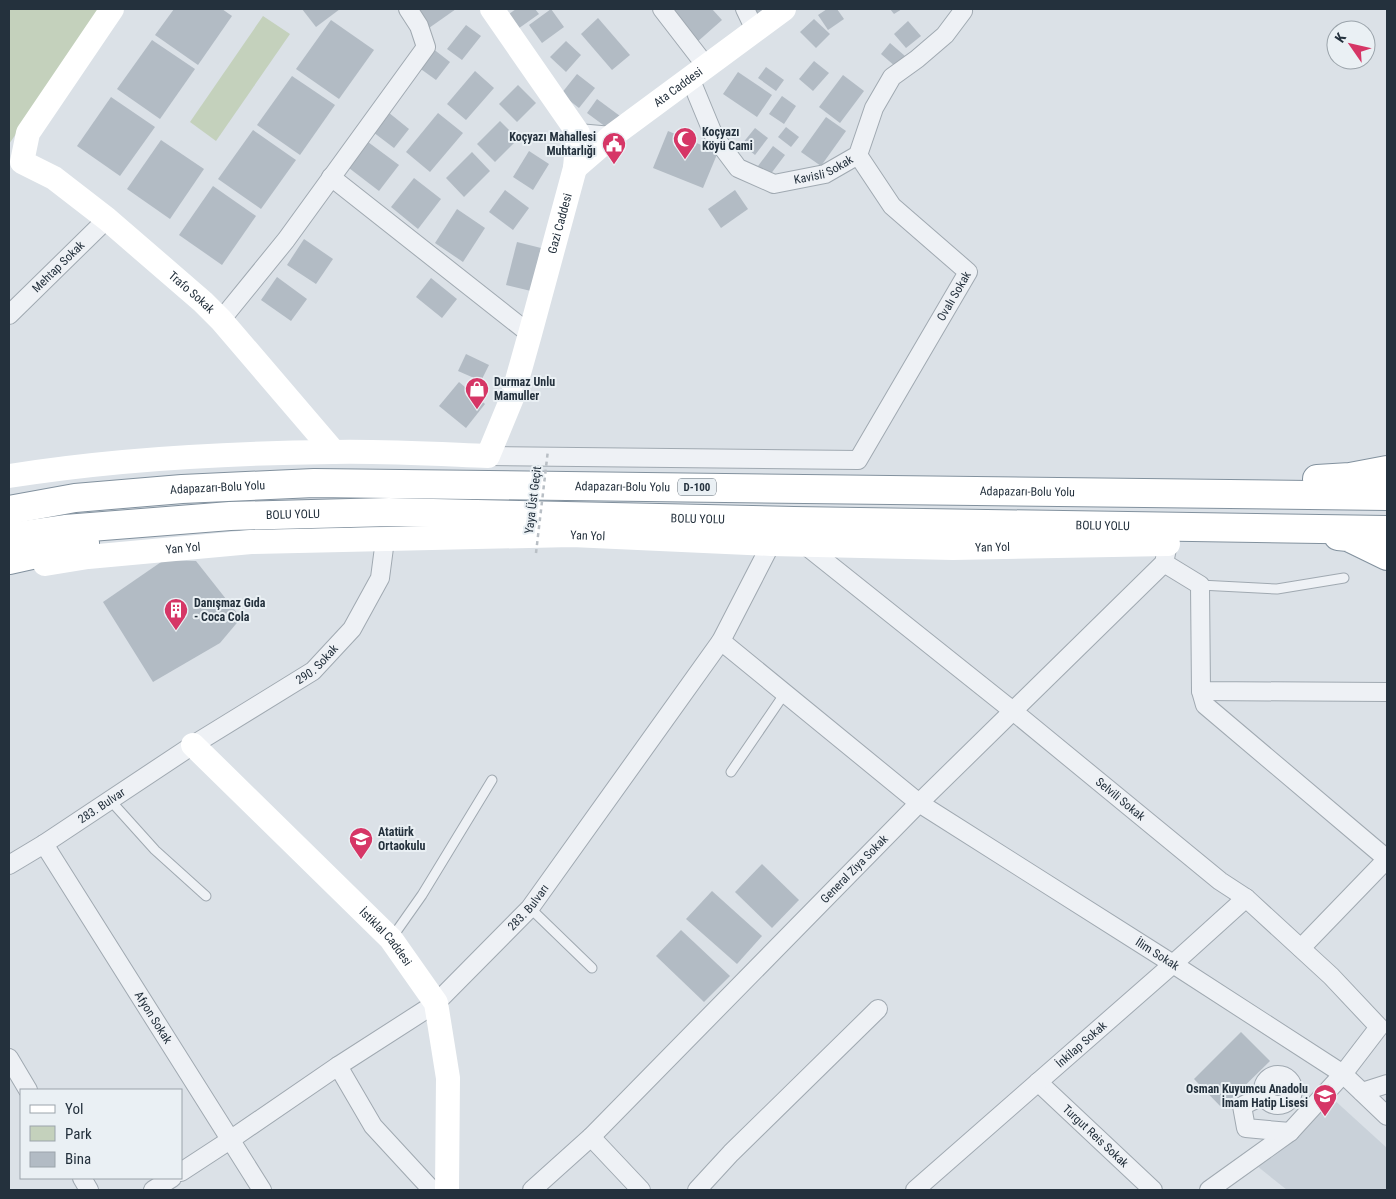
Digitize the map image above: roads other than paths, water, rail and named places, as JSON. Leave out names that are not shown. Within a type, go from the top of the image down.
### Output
[{"type":"highway","points":[[1164,493],[1350,476],[1387,470]]},
{"type":"highway","points":[[9,491],[178,473],[248,473],[314,483]]},
{"type":"highway","name":"Adapazarı-Bolu Yolu","points":[[9,510],[75,498],[314,483],[1387,496]]},
{"type":"highway","name":"BOLU YOLU","points":[[9,537],[65,529],[230,516],[389,512],[794,522],[1387,530]]},
{"type":"highway","points":[[9,560],[81,543],[230,516]]},
{"type":"highway","points":[[1280,529],[1348,537],[1387,556]]},
{"type":"street","points":[[15,163],[28,133],[112,9]]},
{"type":"street","points":[[221,320],[286,240],[426,47],[419,26],[408,9]]},
{"type":"street","points":[[492,9],[578,133],[612,136]]},
{"type":"street","name":"Kavisli Sokak","points":[[662,9],[698,72],[714,136],[738,168],[774,184],[825,174],[858,155],[874,108],[892,77],[945,35],[963,11],[962,9]]},
{"type":"street","points":[[745,9],[755,30]]},
{"type":"street","name":"Ata Caddesi","points":[[575,168],[612,136],[784,9]]},
{"type":"street","name":"Gazi Caddesi","points":[[488,456],[512,398],[530,334],[575,168],[578,133]]},
{"type":"street","name":"Ovalı Sokak","points":[[488,456],[858,460],[968,272],[892,206],[858,155]]},
{"type":"street","name":"Trafo Sokak","points":[[15,163],[54,178],[107,219],[203,302],[221,320],[334,452]]},
{"type":"street","points":[[331,177],[530,334]]},
{"type":"street","name":"Mehtap Sokak","points":[[9,315],[107,219]]},
{"type":"street","points":[[9,476],[54,469],[158,458],[334,452],[488,456]]},
{"type":"street","name":"Yan Yol","points":[[9,570],[88,557],[251,542],[572,535],[771,544],[1166,553]]},
{"type":"street","name":"290. Sokak","points":[[193,745],[313,671],[352,629],[380,578],[385,540]]},
{"type":"street","name":"283. Bulvarı","points":[[182,1171],[338,1066],[436,1003],[530,908],[721,641],[771,544]]},
{"type":"street","name":"Selvili Sokak","points":[[804,545],[1013,711],[1220,881],[1246,898],[1383,1023],[1343,1074],[1290,1132],[1209,1190]]},
{"type":"street","points":[[1166,553],[1200,586],[1201,691],[1205,705],[1387,859],[1301,948]]},
{"type":"street","name":"General Ziya Sokak","points":[[532,1190],[591,1137],[1013,711],[1166,553]]},
{"type":"street","name":"İlim Sokak","points":[[721,641],[919,804],[1343,1074],[1387,1116]]},
{"type":"street","points":[[1201,691],[1387,692]]},
{"type":"street","name":"283. Bulvar","points":[[9,866],[193,745]]},
{"type":"street","name":"İstiklal Caddesi","points":[[193,745],[391,939],[436,1003],[448,1078],[448,1190]]},
{"type":"street","name":"Afyon Sokak","points":[[44,844],[262,1190]]},
{"type":"street","name":"İnkilap Sokak","points":[[915,1190],[1246,898]]},
{"type":"street","points":[[697,1190],[731,1153],[878,1009]]},
{"type":"street","points":[[9,1058],[27,1089]]},
{"type":"street","points":[[338,1066],[374,1126],[432,1190]]},
{"type":"street","name":"Turgut Reis Sokak","points":[[1038,1082],[1153,1190]]},
{"type":"street","points":[[1362,1092],[1387,1084]]},
{"type":"street","points":[[1267,1130],[1269,1099],[1242,1106],[1246,1128],[1267,1130],[1290,1132]]},
{"type":"street","points":[[591,1137],[641,1190]]},
{"type":"street","points":[[83,1179],[90,1190]]},
{"type":"street","points":[[153,1190],[170,1179]]},
{"type":"lane","points":[[1200,586],[1277,589],[1344,578]]},
{"type":"lane","points":[[731,772],[785,694]]},
{"type":"lane","points":[[391,939],[422,895],[492,780]]},
{"type":"lane","points":[[110,800],[155,850],[206,896]]},
{"type":"lane","points":[[530,908],[592,968]]},
{"type":"place","name":"Koçyazı Köyü Cami","points":[[685,160]]},
{"type":"place","name":"Koçyazı Mahallesi Muhtarlığı","points":[[614,165]]},
{"type":"place","name":"Durmaz Unlu Mamuller","points":[[477,410]]},
{"type":"place","name":"Danışmaz Gıda - Coca Cola","points":[[176,631]]},
{"type":"place","name":"Atatürk Ortaokulu","points":[[361,860]]},
{"type":"place","name":"Osman Kuyumcu Anadolu İmam Hatip Lisesi","points":[[1325,1117]]}]
